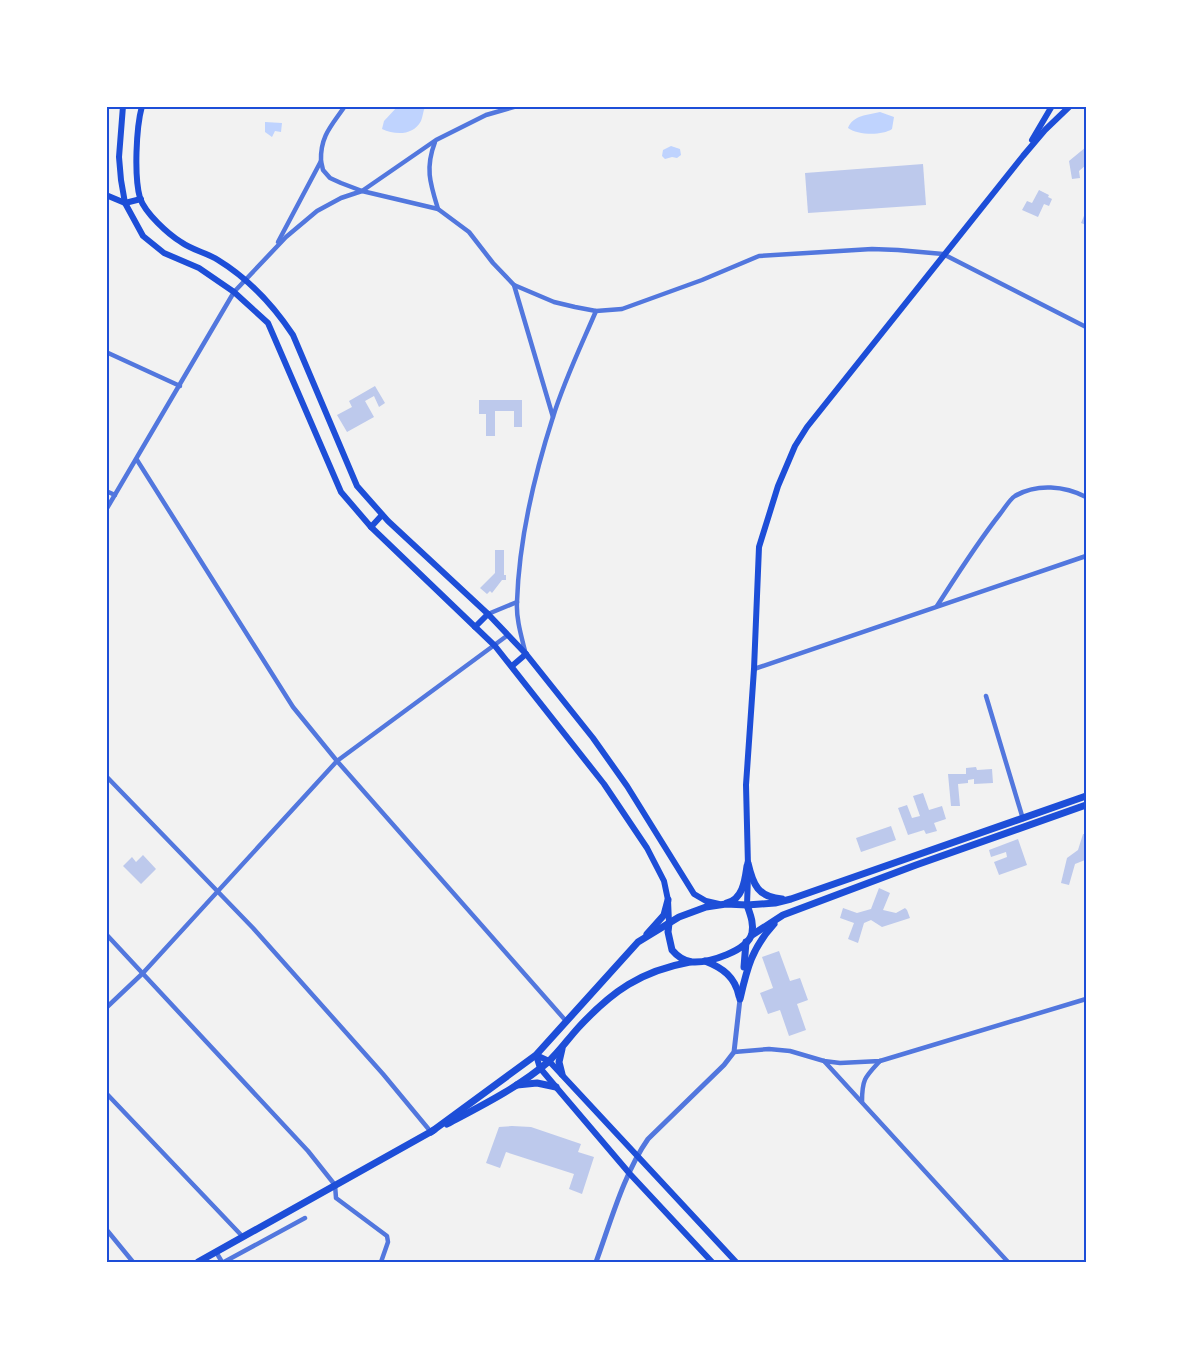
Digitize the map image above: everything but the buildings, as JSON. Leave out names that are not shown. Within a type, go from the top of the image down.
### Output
[{"type":"main road","points":[[123,106],[118,157],[124,203],[134,221],[150,243],[164,253],[199,268],[234,292],[268,323],[341,492],[371,527],[495,646],[604,784],[641,839],[664,881],[668,900],[668,932],[672,950],[690,962]]},
{"type":"main road","points":[[142,106],[137,137],[141,199],[164,228],[182,243],[218,260],[245,280],[279,314],[293,335],[357,486],[382,515],[488,614],[526,654],[593,738],[627,786],[694,894],[706,901],[723,904],[747,905],[791,899],[1086,796]]},
{"type":"main road","points":[[1023,156],[1052,106]]},
{"type":"main road","points":[[752,935],[752,920],[747,905],[746,785],[759,547],[767,516],[795,446],[807,427],[1023,156],[1045,130],[1071,106]]},
{"type":"main road","points":[[106,195],[124,203],[141,199]]},
{"type":"main road","points":[[371,527],[382,515]]},
{"type":"main road","points":[[475,627],[488,614]]},
{"type":"main road","points":[[512,666],[526,654]]},
{"type":"main road","points":[[198,1263],[514,1086],[549,1061],[600,1005],[633,981],[658,969],[690,962],[705,962],[727,955],[783,915],[1086,805]]},
{"type":"main road","points":[[638,942],[679,917],[732,902],[738,896],[745,880],[748,863]]},
{"type":"main road","points":[[748,863],[753,882],[762,893],[774,898],[791,899]]},
{"type":"main road","points":[[431,1132],[536,1054],[664,915],[668,900]]},
{"type":"main road","points":[[740,999],[749,962],[756,946],[783,915]]},
{"type":"main road","points":[[740,999],[746,942]]},
{"type":"main road","points":[[705,962],[727,972],[736,983],[740,999]]},
{"type":"main road","points":[[561,1074],[559,1062],[564,1044]]},
{"type":"main road","points":[[536,1054],[549,1061],[736,1263]]},
{"type":"main road","points":[[536,1054],[540,1068],[630,1174],[712,1263]]},
{"type":"main road","points":[[514,1086],[537,1083],[556,1087]]},
{"type":"street","points":[[345,106],[324,135],[320,150],[323,170],[330,178],[362,191],[438,209],[469,232],[514,285],[554,302],[597,311],[622,309],[702,280],[759,256],[872,249],[943,254],[1086,327]]},
{"type":"street","points":[[106,510],[234,292],[301,222],[323,207],[362,191],[436,140],[486,115],[517,106]]},
{"type":"street","points":[[436,140],[429,161],[429,171],[438,209]]},
{"type":"street","points":[[274,249],[321,160]]},
{"type":"street","points":[[514,285],[553,417]]},
{"type":"street","points":[[526,654],[519,627],[517,602],[522,547],[533,491],[553,417],[597,311]]},
{"type":"street","points":[[106,352],[180,386]]},
{"type":"street","points":[[137,460],[293,707],[337,761],[566,1021]]},
{"type":"street","points":[[937,606],[984,535],[1014,497],[1035,488],[1051,487],[1086,497]]},
{"type":"street","points":[[106,491],[115,495]]},
{"type":"street","points":[[754,669],[1086,556]]},
{"type":"street","points":[[488,614],[517,602]]},
{"type":"street","points":[[106,1008],[143,973],[337,761],[508,635]]},
{"type":"street","points":[[986,696],[1023,819]]},
{"type":"street","points":[[106,776],[219,891],[345,1031],[431,1132]]},
{"type":"street","points":[[106,933],[308,1151],[335,1185],[336,1198],[387,1236],[388,1242],[381,1263]]},
{"type":"street","points":[[596,1263],[637,1156],[648,1139],[724,1065],[734,1052],[740,999]]},
{"type":"street","points":[[734,1052],[769,1049],[790,1051],[824,1060],[854,1063],[880,1061],[1086,999]]},
{"type":"street","points":[[824,1060],[1008,1263]]},
{"type":"street","points":[[862,1102],[865,1076],[880,1061]]},
{"type":"street","points":[[106,1093],[243,1238]]},
{"type":"street","points":[[216,1252],[223,1263],[304,1218]]},
{"type":"street","points":[[106,1229],[133,1263]]},
{"type":"water","points":[[398,106],[425,107],[418,126],[403,133],[382,129],[384,121]]},
{"type":"water","points":[[880,112],[894,117],[892,129],[870,134],[848,128],[857,118]]},
{"type":"water","points":[[265,122],[282,123],[281,132],[275,131],[272,137],[265,132]]},
{"type":"water","points":[[671,146],[680,149],[681,155],[677,158],[665,159],[662,156],[663,150]]}]
